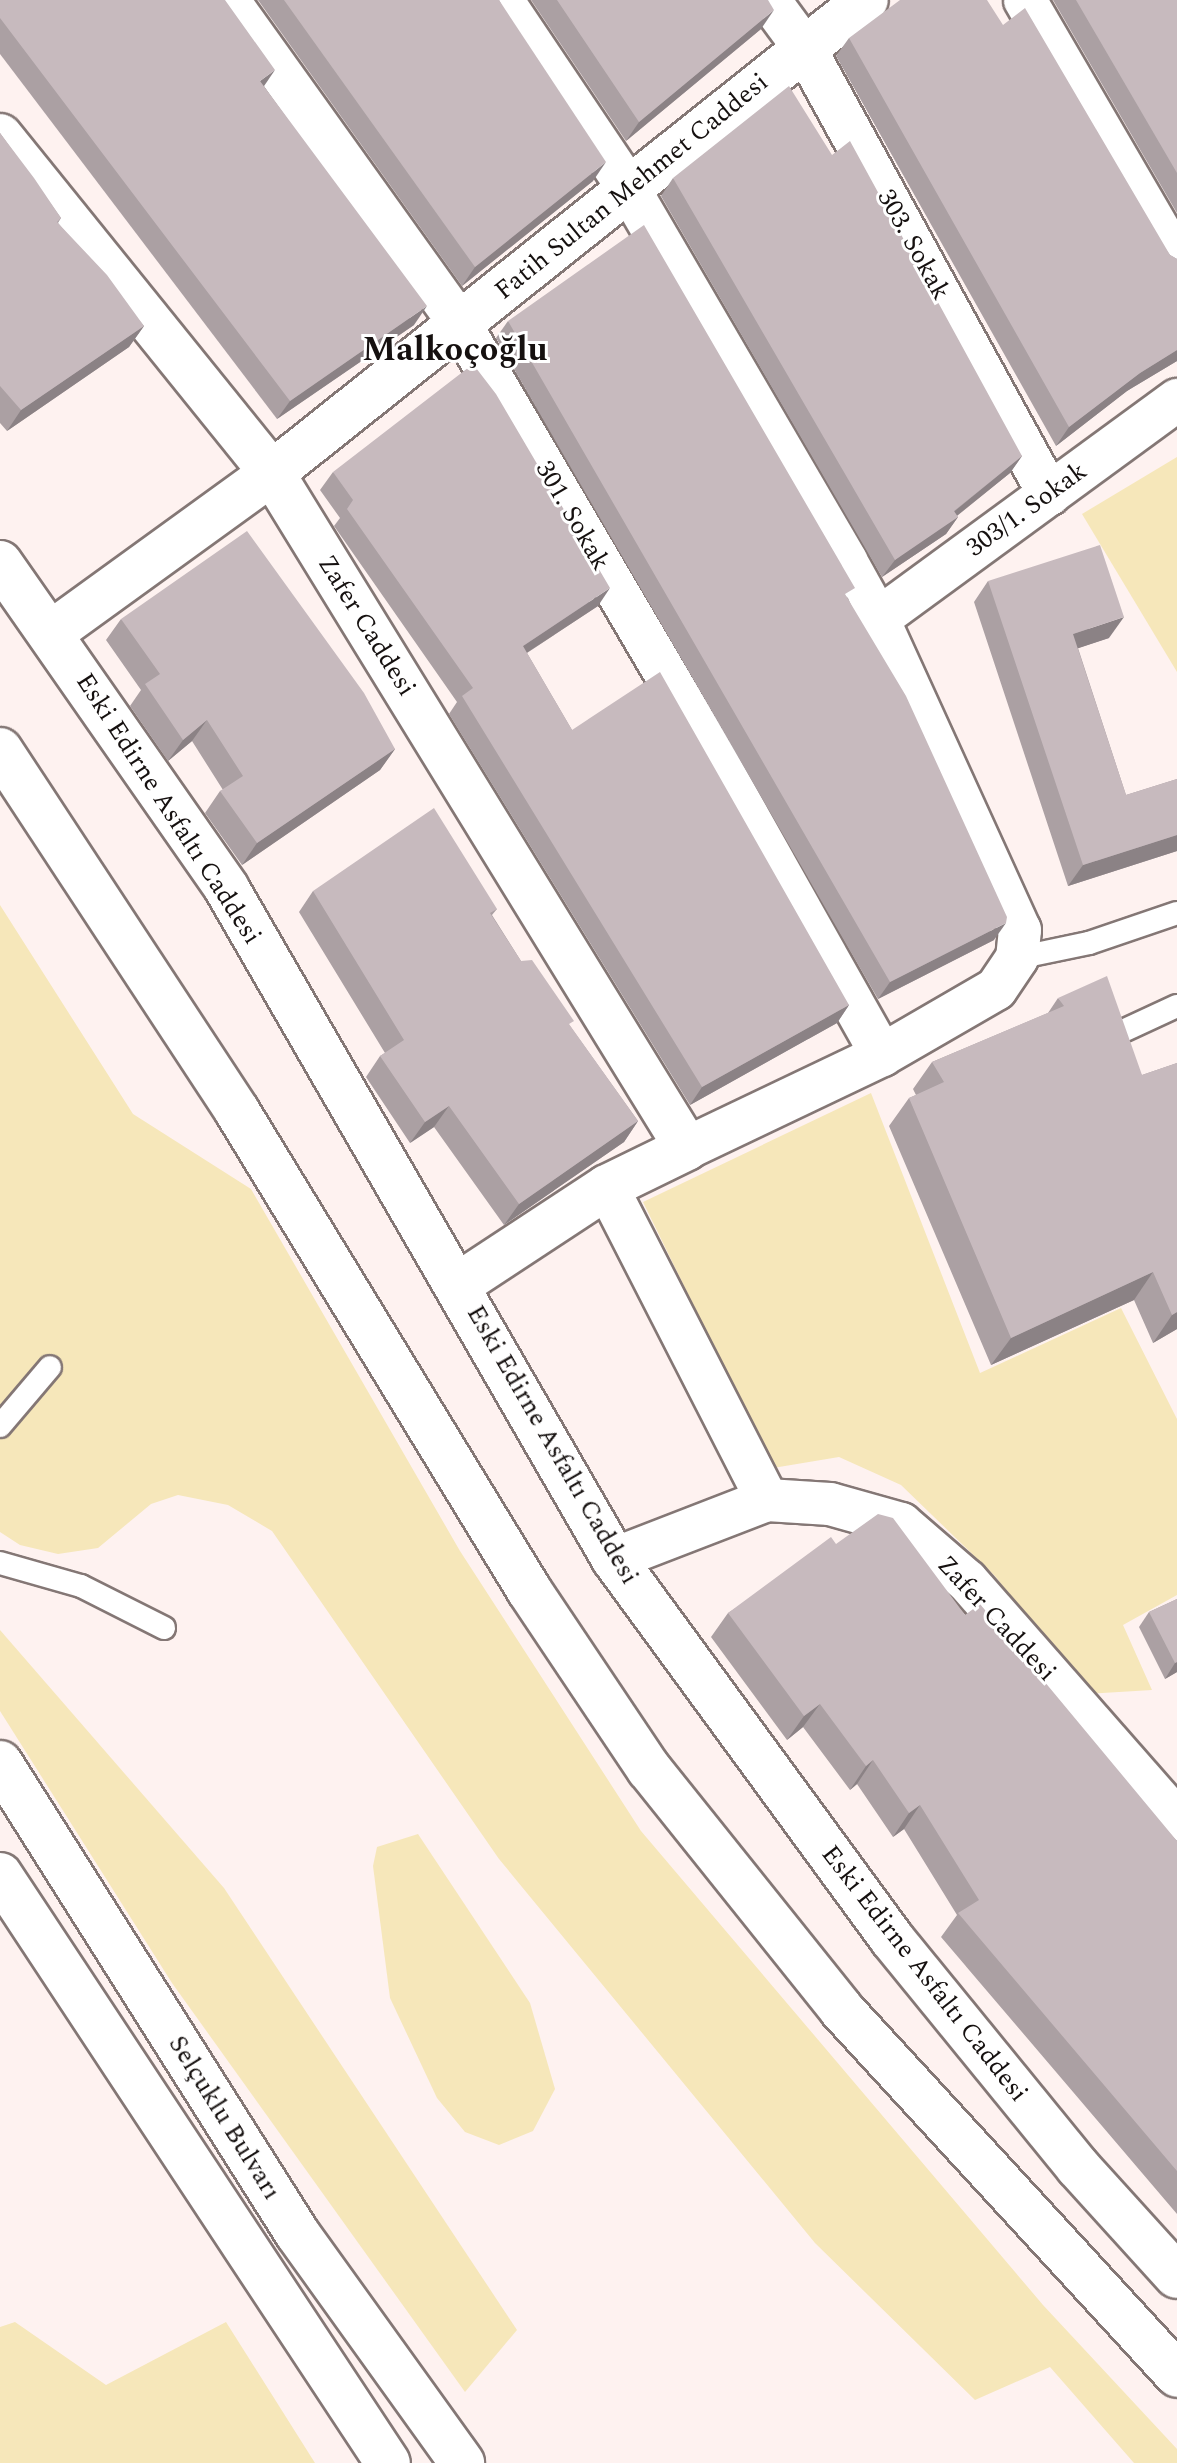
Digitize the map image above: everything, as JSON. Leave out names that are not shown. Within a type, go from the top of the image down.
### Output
[{"type":"main road","name":"Fatih Sultan Mehmet Caddesi","points":[[51,633],[272,473],[866,0]]},
{"type":"main road","name":"Zafer Caddesi","points":[[0,136],[272,473],[687,1148]]},
{"type":"main road","name":"Eski Edirne Asfaltı Caddesi","points":[[0,563],[227,889],[614,1559],[892,1939],[1078,2167],[1177,2276]]},
{"type":"main road","points":[[0,750],[237,1111],[529,1590],[649,1769],[841,2009],[1177,2375]]},
{"type":"main road","points":[[458,1285],[607,1187],[687,1148]]},
{"type":"main road","name":"Selçuklu Bulvarı","points":[[0,1763],[297,2233],[462,2463]]},
{"type":"main road","name":"Selçuklu Bulvarı","points":[[0,1875],[388,2463]]},
{"type":"street","name":"301. Sokak","points":[[228,0],[460,324],[718,763],[882,1055]]},
{"type":"street","points":[[502,0],[629,189],[878,619],[1020,930],[1017,958],[996,989],[882,1055],[687,1148]]},
{"type":"street","name":"303. Sokak","points":[[769,0],[805,49],[1049,494]]},
{"type":"street","points":[[1025,0],[1177,261]]},
{"type":"street","name":"303/1. Sokak","points":[[878,619],[1177,400]]},
{"type":"street","points":[[607,1187],[767,1500]]},
{"type":"street","name":"Zafer Caddesi","points":[[614,1559],[767,1500],[830,1504],[901,1524],[967,1581],[1177,1820]]},
{"type":"lane","points":[[1017,958],[1089,943],[1177,913]]},
{"type":"lane","points":[[1125,1030],[1177,1006]]},
{"type":"lane","points":[[0,1426],[50,1367]]},
{"type":"lane","points":[[0,1563],[81,1586],[164,1628]]},
{"type":"shaded area","points":[[1177,457],[1177,672],[1082,514]]},
{"type":"shaded area","points":[[0,905],[133,1114],[251,1189],[460,1551],[641,1831],[1043,2305],[1177,2449],[1177,2463],[1134,2463],[1050,2367],[975,2400],[815,2243],[499,1859],[272,1531],[228,1505],[178,1495],[151,1504],[98,1548],[58,1554],[20,1545],[0,1532]]},
{"type":"shaded area","points":[[871,1093],[980,1373],[1121,1308],[1177,1419],[1177,1595],[1123,1625],[1152,1690],[1086,1694],[995,1576],[901,1485],[839,1457],[773,1468],[643,1202]]},
{"type":"shaded area","points":[[0,1630],[224,1888],[517,2330],[465,2392],[172,1983],[0,1711]]},
{"type":"shaded area","points":[[418,1834],[530,2003],[555,2089],[533,2131],[499,2145],[465,2132],[437,2098],[390,1998],[373,1866],[377,1847]]},
{"type":"shaded area","points":[[15,2322],[106,2385],[226,2322],[315,2463],[0,2463],[0,2327]]},
{"type":"building","points":[[0,0],[225,0],[275,70],[260,81],[427,306],[290,401],[0,18]]},
{"type":"building","points":[[284,0],[499,0],[606,162],[475,267]]},
{"type":"building","points":[[557,0],[768,0],[774,10],[639,122]]},
{"type":"building","points":[[900,0],[987,0],[1003,25],[1025,8],[1170,255],[1177,259],[1177,350],[1140,373],[1069,427],[849,38]]},
{"type":"building","points":[[1076,0],[1177,0],[1177,173]]},
{"type":"building","points":[[789,86],[832,155],[850,141],[1022,456],[954,511],[958,517],[895,560],[673,178]]},
{"type":"building","points":[[0,133],[61,218],[57,222],[107,275],[144,326],[21,410],[0,386]]},
{"type":"building","points":[[644,225],[855,588],[845,594],[906,696],[1007,917],[1006,923],[890,982],[508,321]]},
{"type":"building","points":[[473,364],[496,394],[610,588],[523,646],[572,730],[660,672],[849,1005],[702,1087],[462,696],[473,688],[347,509],[353,500],[333,472]]},
{"type":"building","points":[[247,531],[364,693],[395,749],[257,843],[220,791],[243,776],[207,720],[183,740],[145,684],[160,674],[121,619]]},
{"type":"building","points":[[1100,545],[1124,617],[1073,634],[1126,795],[1177,779],[1177,835],[1083,865],[988,581]]},
{"type":"building","points":[[434,808],[497,909],[490,913],[521,961],[532,960],[574,1021],[569,1024],[638,1121],[519,1204],[449,1106],[425,1122],[380,1056],[404,1040],[313,891]]},
{"type":"building","points":[[1107,976],[1142,1075],[1177,1063],[1177,1312],[1172,1315],[1153,1272],[1011,1338],[909,1098],[944,1082],[932,1062],[1064,1006],[1058,998]]},
{"type":"building","points":[[878,1514],[893,1518],[965,1615],[980,1604],[1177,1841],[1177,2171],[958,1913],[979,1900],[920,1805],[909,1813],[873,1760],[866,1766],[820,1704],[804,1716],[728,1613],[831,1537],[836,1544]]},
{"type":"building","points":[[1177,1599],[1177,1662],[1175,1663],[1149,1612]]},
{"type":"district","name":"Malkoçoğlu","points":[[455,351]]}]
